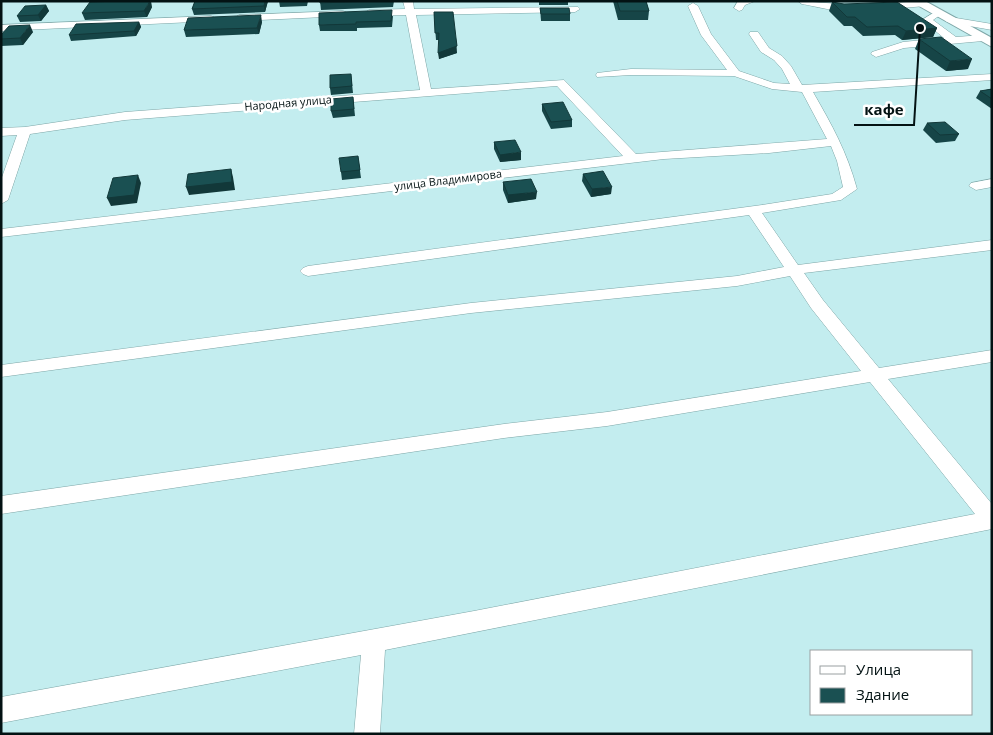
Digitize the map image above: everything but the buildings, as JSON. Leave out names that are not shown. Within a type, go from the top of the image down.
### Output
[{"type":"main road","points":[[919,3],[987,40]]},
{"type":"street","points":[[739,8],[741,3],[751,1]]},
{"type":"street","points":[[802,1],[841,8],[863,7],[856,1]]},
{"type":"street","points":[[873,7],[919,3]]},
{"type":"street","points":[[408,6],[426,91]]},
{"type":"street","points":[[1,28],[354,14],[408,6],[575,9]]},
{"type":"street","points":[[693,6],[706,34],[734,73]]},
{"type":"street","points":[[938,13],[927,20],[954,41]]},
{"type":"street","points":[[950,20],[992,28]]},
{"type":"street","points":[[308,271],[753,211],[836,197],[850,189],[843,160],[835,142],[788,68],[778,58],[764,50],[754,34]]},
{"type":"street","points":[[876,54],[903,46],[987,40]]},
{"type":"street","points":[[942,42],[956,52]]},
{"type":"street","points":[[976,67],[991,78]]},
{"type":"street","points":[[601,75],[631,72],[734,73],[772,86],[802,89],[991,78]]},
{"type":"street","name":"Народная улица","points":[[1,132],[25,131],[125,116],[560,82],[632,158]]},
{"type":"street","points":[[1,200],[25,131]]},
{"type":"street","name":"улица Владимирова","points":[[1,233],[632,158],[835,142]]},
{"type":"street","points":[[976,186],[992,182]]},
{"type":"street","points":[[1,710],[992,520],[817,304],[753,211]]},
{"type":"street","points":[[1,372],[471,308],[737,281],[795,270],[992,245]]},
{"type":"street","points":[[1,505],[504,431],[607,419],[992,356]]},
{"type":"street","points":[[367,734],[374,640]]},
{"type":"place","name":"кафе","points":[[920,28]]}]
